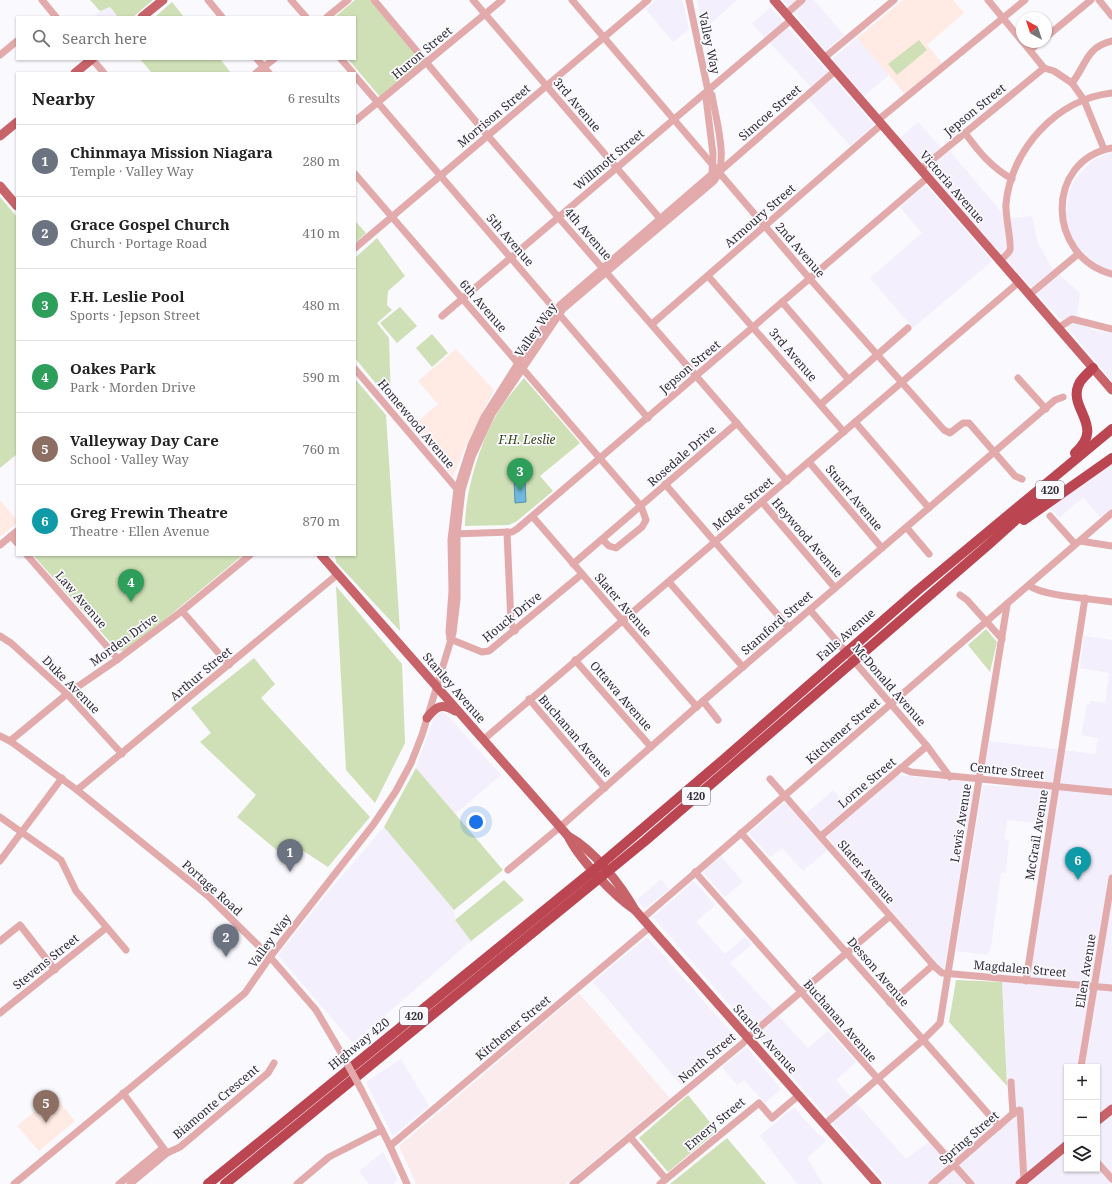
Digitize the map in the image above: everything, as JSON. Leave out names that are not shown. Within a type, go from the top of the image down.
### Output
[{"type":"highway","points":[[1023,503],[1037,487],[1081,448],[1088,429],[1087,422],[1076,396],[1080,382],[1092,368]]},
{"type":"highway","name":"Falls Avenue","points":[[601,870],[846,652],[1112,429]]},
{"type":"highway","name":"Falls Avenue","points":[[601,870],[854,661],[1112,436]]},
{"type":"highway","points":[[988,545],[1112,458]]},
{"type":"highway","name":"Highway 420","points":[[208,1184],[601,870]]},
{"type":"highway","name":"Highway 420","points":[[225,1184],[601,870]]},
{"type":"main road","points":[[143,16],[163,0]]},
{"type":"main road","name":"Victoria Avenue","points":[[774,0],[1112,390]]},
{"type":"main road","points":[[76,72],[91,60]]},
{"type":"main road","points":[[0,136],[16,123]]},
{"type":"main road","points":[[0,186],[16,204]]},
{"type":"main road","name":"Stanley Avenue","points":[[322,556],[568,836],[581,843],[601,870],[624,891],[636,910],[650,927],[877,1184]]},
{"type":"main road","points":[[427,718],[433,710],[441,705],[450,707],[460,713]]},
{"type":"main road","points":[[1100,1119],[1112,1109]]},
{"type":"main road","points":[[1022,1182],[1064,1147]]},
{"type":"street","points":[[42,0],[51,16]]},
{"type":"street","points":[[208,0],[221,16]]},
{"type":"street","points":[[291,0],[305,16]]},
{"type":"street","points":[[328,16],[348,0]]},
{"type":"street","name":"4th Avenue","points":[[374,0],[488,136],[787,481]]},
{"type":"street","name":"3rd Avenue","points":[[473,0],[662,221]]},
{"type":"street","name":"Huron Street","points":[[356,120],[502,0]]},
{"type":"street","name":"2nd Avenue","points":[[572,0],[720,171],[810,278],[944,430],[950,433],[963,424],[968,423],[1015,476],[1022,479]]},
{"type":"street","name":"Morrison Street","points":[[356,247],[648,0]]},
{"type":"street","name":"Valley Way","points":[[14,1184],[245,993],[270,957],[381,814],[411,763],[437,687],[450,639],[449,632],[452,598],[454,534],[459,489],[477,430],[496,396],[520,366],[558,312],[662,221],[712,174],[714,164],[706,98],[708,91],[689,0]]},
{"type":"street","name":"Willmott Street","points":[[442,316],[708,91],[788,17],[802,0]]},
{"type":"street","points":[[824,58],[893,0]]},
{"type":"street","points":[[988,0],[1016,34]]},
{"type":"street","name":"Armoury Street","points":[[652,324],[708,276],[880,122],[1025,0]]},
{"type":"street","points":[[1052,32],[1091,0]]},
{"type":"street","points":[[1099,0],[1112,16]]},
{"type":"street","points":[[1072,83],[1087,55],[1100,44],[1112,41]]},
{"type":"street","points":[[0,55],[16,42]]},
{"type":"street","points":[[1032,48],[1030,50],[1044,68],[1054,71],[1072,83],[1084,100],[1104,149]]},
{"type":"street","points":[[93,60],[103,72]]},
{"type":"street","points":[[258,60],[268,72]]},
{"type":"street","points":[[257,72],[273,60]]},
{"type":"street","points":[[342,60],[352,72]]},
{"type":"street","name":"Jepson Street","points":[[921,169],[1044,68]]},
{"type":"street","name":"Simcoe Street","points":[[720,171],[836,71]]},
{"type":"street","name":"5th Avenue","points":[[356,77],[648,418]]},
{"type":"street","name":"Valley Way","points":[[662,221],[714,181],[720,171],[720,146],[712,94],[708,91]]},
{"type":"street","points":[[999,261],[1009,252],[1011,247],[1006,222],[1006,203],[1012,179],[1022,154],[1050,118],[1067,107],[1100,94],[1112,92]]},
{"type":"street","points":[[965,133],[986,160],[999,171],[1012,179]]},
{"type":"street","points":[[1112,148],[1104,149],[1086,159],[1072,174],[1065,188],[1062,218],[1070,242],[1078,254],[1088,263],[1112,274]]},
{"type":"street","name":"6th Avenue","points":[[356,175],[642,506]]},
{"type":"street","name":"Jepson Street","points":[[454,534],[507,532],[517,529],[533,517],[928,178]]},
{"type":"street","points":[[1029,295],[1078,254]]},
{"type":"street","name":"3rd Avenue","points":[[708,276],[844,432]]},
{"type":"street","name":"McRae Street","points":[[483,740],[528,699],[622,622],[1018,283]]},
{"type":"street","points":[[782,302],[849,380]]},
{"type":"street","points":[[1058,328],[1072,319],[1112,329]]},
{"type":"street","points":[[821,404],[908,328]]},
{"type":"street","name":"Homewood Avenue","points":[[356,370],[459,489]]},
{"type":"street","points":[[1018,378],[1046,409]]},
{"type":"street","name":"Stamford Street","points":[[508,870],[560,827],[696,707],[1055,400],[1063,397]]},
{"type":"street","points":[[855,422],[929,508]]},
{"type":"street","name":"Rosedale Drive","points":[[573,564],[603,540],[665,484],[737,423]]},
{"type":"street","name":"Stuart Avenue","points":[[809,462],[882,548]]},
{"type":"street","points":[[665,484],[789,628]]},
{"type":"street","name":"Heywood Avenue","points":[[762,502],[835,588]]},
{"type":"street","points":[[603,540],[609,546],[616,548],[642,527],[646,520],[642,506]]},
{"type":"street","name":"Kitchener Street","points":[[643,918],[986,622],[1030,586],[1112,513]]},
{"type":"street","points":[[1050,516],[1078,542],[1112,546]]},
{"type":"street","name":"Slater Avenue","points":[[533,517],[696,707]]},
{"type":"street","points":[[907,528],[929,554]]},
{"type":"street","points":[[0,545],[16,532]]},
{"type":"street","points":[[507,532],[511,624],[515,631]]},
{"type":"street","points":[[11,536],[16,542]]},
{"type":"street","name":"Law Avenue","points":[[28,556],[118,659]]},
{"type":"street","name":"Morden Drive","points":[[10,741],[67,694],[118,659],[182,611],[249,556]]},
{"type":"street","name":"Arthur Street","points":[[77,790],[338,574]]},
{"type":"street","name":"Houck Drive","points":[[450,639],[482,652],[489,651],[582,574]]},
{"type":"street","points":[[669,582],[743,668]]},
{"type":"street","points":[[1030,586],[1034,589],[1046,592],[1112,602]]},
{"type":"street","points":[[960,595],[967,600],[1002,639]]},
{"type":"street","name":"McGrail Avenue","points":[[1026,981],[1085,598]]},
{"type":"street","name":"Lewis Avenue","points":[[825,1124],[923,1040],[940,1023],[1007,605]]},
{"type":"street","name":"McDonald Avenue","points":[[810,610],[927,746],[950,777]]},
{"type":"street","points":[[182,611],[229,665]]},
{"type":"street","name":"Duke Avenue","points":[[0,636],[11,643],[67,694],[122,754]]},
{"type":"street","name":"Ottawa Avenue","points":[[574,660],[651,747]]},
{"type":"street","name":"Buchanan Avenue","points":[[528,699],[605,788]]},
{"type":"street","points":[[703,702],[718,720]]},
{"type":"street","name":"Portage Road","points":[[0,736],[10,741],[62,778],[208,896],[270,957],[316,1010],[343,1056],[382,1130],[404,1182]]},
{"type":"street","name":"Lorne Street","points":[[821,836],[927,746]]},
{"type":"street","name":"Centre Street","points":[[901,768],[911,772],[950,777],[1112,792]]},
{"type":"street","points":[[0,861],[62,778]]},
{"type":"street","name":"Slater Avenue","points":[[770,779],[933,965],[942,973],[949,974]]},
{"type":"street","points":[[0,816],[61,860],[76,891],[126,950]]},
{"type":"street","name":"Desson Avenue","points":[[741,833],[999,1126]]},
{"type":"street","name":"Buchanan Avenue","points":[[695,872],[970,1184]]},
{"type":"street","name":"Ellen Avenue","points":[[1081,1064],[1112,878]]},
{"type":"street","name":"North Street","points":[[573,1184],[742,1044],[748,1037],[800,992],[890,916]]},
{"type":"street","points":[[0,941],[20,925],[55,970]]},
{"type":"street","name":"Kitchener Street","points":[[390,1146],[650,927]]},
{"type":"street","name":"Stevens Street","points":[[0,1013],[106,928]]},
{"type":"street","points":[[890,1003],[933,965]]},
{"type":"street","name":"Magdalen Street","points":[[949,974],[1112,988]]},
{"type":"street","name":"Biamonte Crescent","points":[[165,1150],[180,1147],[268,1073],[274,1063]]},
{"type":"street","points":[[1011,1082],[1013,1114]]},
{"type":"street","points":[[123,1093],[165,1150]]},
{"type":"street","name":"Emery Street","points":[[660,1184],[759,1102],[772,1118],[799,1095]]},
{"type":"street","name":"Spring Street","points":[[932,1184],[1013,1114],[1020,1110],[1022,1182]]},
{"type":"street","points":[[297,1184],[339,1150],[382,1130]]},
{"type":"street","points":[[630,1137],[666,1179]]},
{"type":"street","points":[[119,1184],[165,1150]]},
{"type":"street","points":[[130,1184],[165,1150]]},
{"type":"street","points":[[1100,1165],[1112,1179]]},
{"type":"shaded area","points":[[656,0],[682,0],[689,29],[673,42],[646,9]]},
{"type":"shaded area","points":[[697,0],[737,0],[704,29]]},
{"type":"shaded area","points":[[783,0],[814,0],[844,35],[826,50]]},
{"type":"shaded area","points":[[903,0],[953,0],[964,13],[927,45],[942,63],[905,94],[857,38]]},
{"type":"shaded area","points":[[110,7],[117,16],[94,16],[100,11]]},
{"type":"shaded area","points":[[770,7],[874,125],[850,146],[804,94],[811,87],[752,24]]},
{"type":"shaded area","points":[[857,38],[889,75],[864,96],[832,59]]},
{"type":"shaded area","points":[[918,122],[946,153],[949,150],[1003,214],[1013,218],[1032,216],[1038,243],[1052,268],[1080,293],[1077,314],[1078,324],[1097,331],[1112,333],[1112,381],[1061,320],[997,250],[900,138]]},
{"type":"shaded area","points":[[1112,152],[1112,271],[1097,265],[1079,250],[1068,230],[1066,215],[1069,192],[1076,178],[1092,161]]},
{"type":"shaded area","points":[[926,185],[992,261],[913,328],[870,278],[922,233],[900,207]]},
{"type":"shaded area","points":[[456,349],[494,390],[467,443],[453,477],[411,427],[438,404],[418,381]]},
{"type":"shaded area","points":[[1112,461],[1112,508],[1101,518],[1083,497],[1059,518],[1050,507]]},
{"type":"shaded area","points":[[0,500],[16,519],[16,524],[0,537]]},
{"type":"shaded area","points":[[1084,636],[1112,640],[1112,1184],[886,1184],[653,917],[694,881],[715,905],[696,922],[725,954],[745,937],[752,944],[730,963],[808,1048],[828,1031],[856,1062],[836,1080],[906,1159],[935,1137],[955,1158],[1009,1111],[1002,982],[1029,984],[1052,825],[1007,820],[1004,839],[1009,840],[1006,873],[1001,872],[991,948],[987,955],[956,951],[983,785],[1013,787],[1015,777],[984,773],[989,741],[1095,754],[1098,738],[1081,735],[1087,704],[1090,705],[1090,701],[1105,703],[1109,673],[1080,668]]},
{"type":"shaded area","points":[[437,709],[447,715],[501,775],[455,814],[416,768]]},
{"type":"shaded area","points":[[898,775],[968,782],[972,785],[974,795],[944,969],[938,965],[827,836]]},
{"type":"shaded area","points":[[833,790],[849,808],[821,830],[806,814]]},
{"type":"shaded area","points":[[785,802],[828,850],[803,871],[782,848],[770,857],[749,833]]},
{"type":"shaded area","points":[[384,827],[454,910],[455,920],[471,941],[353,1043],[278,955],[330,890]]},
{"type":"shaded area","points":[[721,856],[743,882],[725,897],[703,872]]},
{"type":"shaded area","points":[[661,879],[669,889],[645,909],[637,900]]},
{"type":"shaded area","points":[[647,937],[737,1039],[681,1085],[593,982]]},
{"type":"shaded area","points":[[579,993],[670,1098],[566,1184],[416,1184],[399,1146]]},
{"type":"shaded area","points":[[747,1048],[781,1089],[765,1103],[744,1080],[737,1085],[722,1067]]},
{"type":"shaded area","points":[[401,1059],[429,1106],[393,1136],[366,1082]]},
{"type":"shaded area","points":[[58,1100],[75,1121],[39,1151],[17,1126],[35,1111],[40,1116]]},
{"type":"shaded area","points":[[794,1107],[817,1133],[827,1140],[807,1158],[823,1184],[797,1184],[760,1136]]},
{"type":"shaded area","points":[[383,1152],[398,1180],[393,1184],[369,1184],[359,1171]]},
{"type":"green space","points":[[90,0],[153,0],[134,16],[117,16],[110,7],[100,11]]},
{"type":"green space","points":[[355,0],[370,0],[423,63],[381,98],[349,60],[356,60],[356,16],[336,16]]},
{"type":"green space","points":[[172,2],[183,16],[156,16]]},
{"type":"green space","points":[[919,40],[927,50],[897,75],[888,64]]},
{"type":"green space","points":[[141,60],[221,60],[230,72],[151,72]]},
{"type":"green space","points":[[0,197],[16,216],[16,455],[0,468]]},
{"type":"green space","points":[[356,222],[366,233],[356,242]]},
{"type":"green space","points":[[377,238],[405,276],[388,291],[387,305],[392,310],[377,323],[389,338],[391,402],[356,359],[356,257]]},
{"type":"green space","points":[[400,307],[417,326],[397,343],[380,323]]},
{"type":"green space","points":[[432,334],[448,353],[432,367],[416,348]]},
{"type":"green space","name":"F.H. Leslie","points":[[524,378],[580,443],[540,476],[553,491],[517,521],[509,525],[465,526],[471,482],[481,450],[493,421],[500,409]]},
{"type":"green space","points":[[356,380],[386,415],[400,631],[336,562],[335,556],[356,556]]},
{"type":"green space","points":[[34,556],[242,556],[128,650],[118,651]]},
{"type":"green space","points":[[336,586],[402,664],[405,743],[375,803],[346,770]]},
{"type":"green space","points":[[986,629],[997,642],[990,672],[968,645]]},
{"type":"green space","points":[[254,658],[275,684],[261,698],[370,817],[328,867],[288,841],[279,852],[237,817],[256,795],[200,742],[211,733],[191,708]]},
{"type":"green space","points":[[416,768],[503,870],[454,910],[384,827]]},
{"type":"green space","points":[[504,880],[524,900],[471,941],[455,920]]},
{"type":"green space","points":[[956,980],[1002,982],[1007,1086],[949,1022]]},
{"type":"green space","points":[[688,1095],[717,1131],[668,1172],[639,1138]]},
{"type":"green space","points":[[727,1138],[766,1184],[670,1184]]},
{"type":"water","points":[[514,480],[525,480],[526,502],[515,503]]},
{"type":"place","name":"F.H. Leslie Pool","points":[[520,491]]},
{"type":"place","name":"Oakes Park","points":[[131,602]]},
{"type":"place","name":"Chinmaya Mission Niagara","points":[[290,872]]},
{"type":"place","name":"Greg Frewin Theatre","points":[[1078,880]]},
{"type":"place","name":"Grace Gospel Church","points":[[226,957]]},
{"type":"place","name":"Valleyway Day Care","points":[[46,1123]]}]
